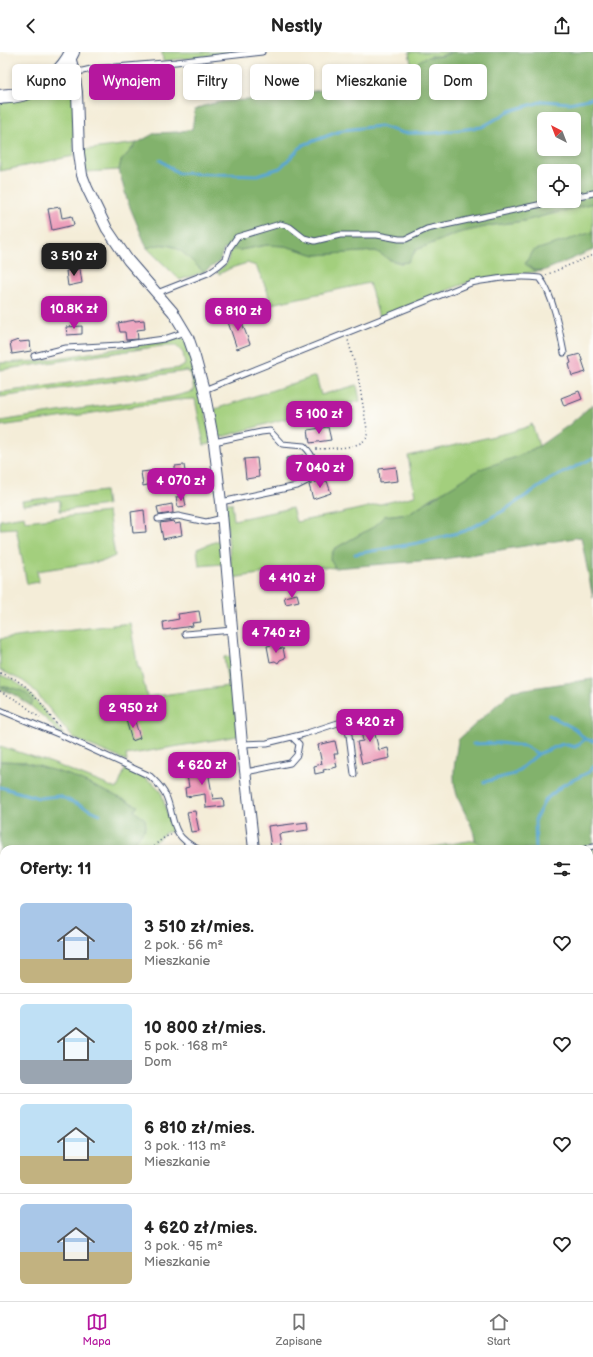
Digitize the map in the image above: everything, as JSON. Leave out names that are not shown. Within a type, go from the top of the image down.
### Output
[{"type":"street","points":[[71,54],[73,64]]},
{"type":"street","points":[[0,97],[25,94],[52,78],[64,67],[71,54]]},
{"type":"street","points":[[77,100],[79,153],[82,175],[87,188],[107,229],[124,253],[173,312],[185,332],[195,357],[204,390],[214,442],[221,502],[242,744],[254,845]]},
{"type":"lane","points":[[81,71],[90,69],[176,62],[262,52]]},
{"type":"lane","points":[[581,196],[593,193]]},
{"type":"lane","points":[[157,293],[208,273],[218,266],[226,259],[230,247],[237,237],[280,224],[290,227],[304,238],[315,241],[340,235],[377,235],[406,239],[427,229],[537,205]]},
{"type":"lane","points":[[204,390],[471,283],[493,279],[530,276],[540,278],[546,285],[560,330],[564,354]]},
{"type":"lane","points":[[34,356],[66,348],[120,345],[164,339],[185,332]]},
{"type":"lane","points":[[214,442],[270,431],[282,444],[304,446],[312,455],[314,468],[309,480],[297,486],[221,502]]},
{"type":"lane","points":[[158,482],[166,489],[219,484]]},
{"type":"lane","points":[[158,519],[178,516],[206,522],[222,518]]},
{"type":"lane","points":[[185,634],[233,630]]},
{"type":"lane","points":[[0,710],[68,738],[150,776],[160,786],[166,795],[173,822],[181,839],[191,845]]},
{"type":"lane","points":[[242,744],[267,743],[292,737],[338,722],[345,723],[350,735],[354,774]]},
{"type":"lane","points":[[246,772],[290,763],[297,755],[299,744],[292,737]]},
{"type":"path","points":[[540,278],[593,255]]},
{"type":"path","points":[[308,450],[346,447],[359,444],[367,439],[368,435],[358,376],[347,332]]},
{"type":"path","points":[[0,672],[25,686],[39,700],[49,715],[59,724],[68,738]]},
{"type":"path","points":[[0,691],[20,702],[43,720]]},
{"type":"path","points":[[155,845],[169,835],[179,835]]},
{"type":"green space","points":[[162,52],[245,52],[163,61]]},
{"type":"green space","points":[[409,52],[452,52],[441,56],[430,56],[421,64],[411,63]]},
{"type":"green space","points":[[452,52],[593,52],[593,203],[581,206],[581,164],[537,164],[537,208],[574,208],[524,221],[494,225],[458,233],[416,250],[408,262],[401,263],[390,260],[376,251],[316,255],[285,246],[267,245],[240,250],[224,249],[219,262],[204,272],[185,254],[173,247],[157,245],[147,248],[127,200],[119,170],[121,161],[137,143],[155,133],[177,132],[192,129],[195,110],[203,106],[221,102],[250,100],[314,100],[314,91],[322,90],[322,100],[421,100],[421,64],[416,64],[422,59],[428,57],[442,56]]},
{"type":"green space","points":[[12,98],[12,100],[74,100],[74,156],[0,171],[0,103]]},
{"type":"green space","points":[[137,143],[121,161],[119,170],[86,172],[84,150]]},
{"type":"green space","points":[[593,203],[593,232],[532,252],[534,270],[543,271],[474,280],[379,317],[369,283],[271,304],[267,290],[256,266],[247,263],[219,274],[217,271],[226,265],[232,249],[240,250],[267,245],[285,246],[316,255],[376,251],[390,260],[401,263],[408,262],[416,250],[458,233],[494,225],[524,221],[574,208],[581,208],[581,206]]},
{"type":"green space","points":[[593,232],[593,250],[543,271],[534,270],[525,264],[532,251]]},
{"type":"green space","points":[[157,244],[166,245],[179,250],[204,272],[180,280],[147,248]]},
{"type":"green space","points":[[184,338],[200,380],[211,444],[204,445],[195,399],[176,400],[0,426],[0,421],[172,397],[194,391],[191,374],[187,371],[0,397],[0,392],[179,368],[185,365],[183,353],[176,346],[161,346],[0,370],[0,363],[38,361]]},
{"type":"green space","points":[[316,376],[321,395],[357,385],[360,401],[295,416],[218,438],[215,409]]},
{"type":"green space","points":[[593,404],[593,598],[581,537],[444,559],[335,568],[330,559],[334,549],[375,526],[384,516],[409,513],[480,469],[516,457],[539,446],[569,425]]},
{"type":"green space","points":[[532,424],[539,446],[440,493],[409,513],[384,516],[375,526],[334,549],[330,559],[335,568],[313,566],[232,578],[225,506],[227,503],[232,503],[234,520],[292,508],[296,522],[415,496],[408,456],[507,433]]},
{"type":"green space","points":[[105,491],[107,505],[60,511],[60,500],[23,505],[22,501]]},
{"type":"green space","points":[[108,512],[115,556],[104,561],[37,571],[39,582],[27,584],[16,528],[0,529],[0,520],[24,516],[25,521]]},
{"type":"green space","points":[[222,539],[223,564],[199,566],[197,549]]},
{"type":"green space","points":[[130,623],[138,668],[140,668],[147,697],[228,686],[224,657],[231,656],[238,736],[126,755],[127,761],[73,738],[32,688],[23,681],[0,670],[0,639]]},
{"type":"green space","points":[[0,675],[13,680],[27,690],[64,735],[58,733],[49,722],[31,706],[33,701],[20,690],[2,687],[13,694],[0,689]]},
{"type":"green space","points":[[593,679],[593,845],[480,845],[475,840],[474,833],[459,801],[455,787],[454,776],[458,740],[512,691]]},
{"type":"green space","points":[[1,686],[23,691],[33,701],[31,706]]},
{"type":"green space","points":[[0,746],[52,763],[117,789],[126,767],[154,784],[161,791],[172,831],[165,833],[152,845],[132,845],[146,827],[134,811],[137,806],[25,762],[0,761]]},
{"type":"green space","points":[[0,761],[25,762],[69,775],[138,806],[134,811],[145,819],[146,827],[132,845],[0,845]]},
{"type":"green space","points":[[475,840],[480,845],[444,845]]},
{"type":"building","points":[[60,207],[62,218],[72,216],[74,225],[52,230],[48,209]]},
{"type":"building","points":[[80,269],[82,283],[68,286],[66,271]]},
{"type":"building","points":[[239,315],[250,344],[237,349],[227,319]]},
{"type":"building","points":[[144,320],[145,329],[137,330],[138,339],[126,340],[125,332],[120,332],[118,323]]},
{"type":"building","points":[[82,326],[82,334],[67,335],[66,327]]},
{"type":"building","points":[[18,340],[20,342],[30,341],[31,351],[12,354],[10,343]]},
{"type":"building","points":[[580,354],[586,372],[572,376],[569,357]]},
{"type":"building","points":[[579,391],[582,399],[564,406],[561,398]]},
{"type":"building","points":[[328,427],[331,440],[310,443],[308,430]]},
{"type":"building","points":[[303,455],[306,475],[289,478],[286,458]]},
{"type":"building","points":[[257,458],[259,477],[246,479],[244,459]]},
{"type":"building","points":[[184,465],[186,478],[168,482],[167,471],[175,470],[175,466]]},
{"type":"building","points":[[396,467],[398,481],[380,483],[379,469]]},
{"type":"building","points":[[150,471],[152,484],[143,486],[141,472]]},
{"type":"building","points":[[319,481],[320,483],[327,481],[331,493],[313,499],[309,485]]},
{"type":"building","points":[[184,496],[186,506],[178,507],[176,497]]},
{"type":"building","points":[[172,504],[173,513],[159,515],[157,507]]},
{"type":"building","points":[[144,510],[146,532],[133,533],[131,512]]},
{"type":"building","points":[[174,521],[175,524],[180,523],[182,535],[163,539],[160,523]]},
{"type":"building","points":[[297,594],[299,601],[286,604],[284,597]]},
{"type":"building","points":[[199,611],[201,622],[192,623],[193,626],[164,630],[163,622],[179,619],[178,614]]},
{"type":"building","points":[[276,644],[277,649],[283,648],[285,658],[280,660],[278,663],[275,661],[270,662],[267,646]]},
{"type":"building","points":[[370,715],[379,750],[388,748],[390,758],[362,764],[357,742],[363,741],[358,718]]},
{"type":"building","points":[[134,718],[140,738],[132,741],[126,720]]},
{"type":"building","points":[[335,741],[338,754],[334,754],[337,767],[323,770],[324,772],[315,774],[314,766],[322,764],[318,745]]},
{"type":"building","points":[[210,765],[212,776],[209,777],[213,799],[223,798],[224,806],[206,808],[205,794],[186,797],[185,788],[189,787],[186,770]]},
{"type":"building","points":[[195,811],[199,831],[191,832],[187,812]]},
{"type":"building","points":[[307,822],[308,830],[279,834],[281,845],[271,845],[268,826]]},
{"type":"waterway","points":[[160,160],[178,173],[257,175],[280,168],[303,145],[343,130],[380,126],[403,133],[434,133],[482,127],[510,111],[544,101],[569,103],[593,98]]},
{"type":"waterway","points":[[355,554],[418,543],[465,531],[503,511],[551,479],[593,458]]},
{"type":"waterway","points":[[549,715],[575,729],[585,739]]},
{"type":"waterway","points":[[484,782],[514,774],[538,754],[563,744],[575,747],[585,739],[593,741]]},
{"type":"waterway","points":[[473,744],[499,743],[525,746],[538,754]]},
{"type":"waterway","points":[[536,845],[535,820],[545,800],[563,785],[589,772],[593,767]]},
{"type":"waterway","points":[[0,787],[39,798],[59,796],[100,814]]}]
